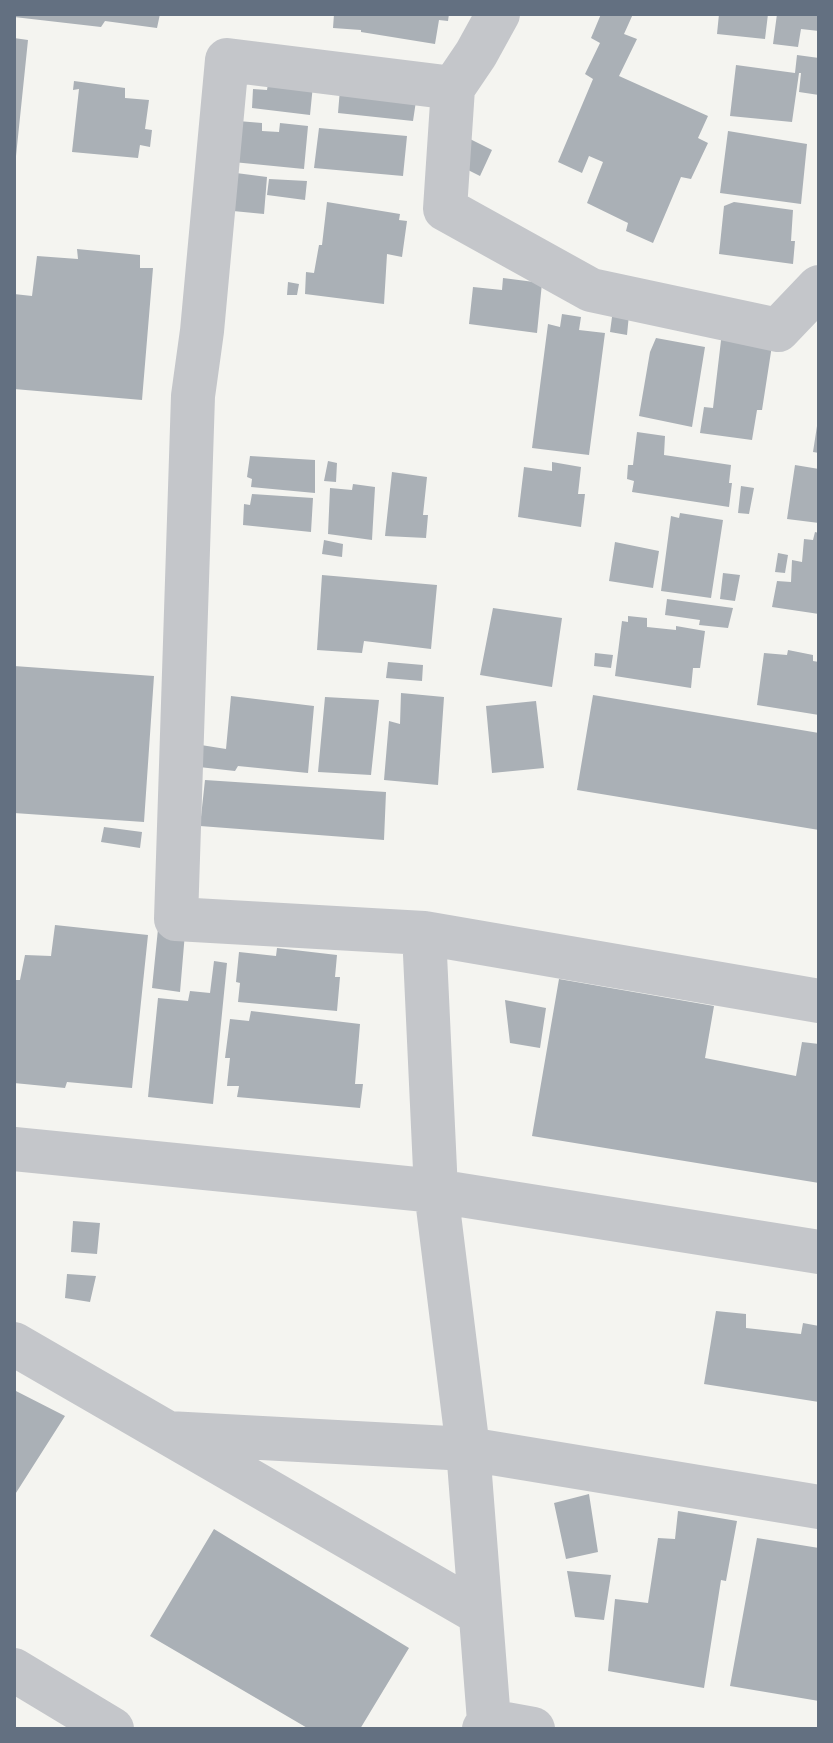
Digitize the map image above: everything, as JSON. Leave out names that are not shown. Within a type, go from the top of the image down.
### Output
[{"type":"street","points":[[498,14],[453,88],[445,209],[591,290],[778,330],[813,302]]},
{"type":"street","points":[[453,88],[227,60],[192,427],[176,919],[424,933],[819,1001]]},
{"type":"street","points":[[424,933],[436,1191],[468,1449],[487,1725],[533,1729]]},
{"type":"street","points":[[14,1149],[436,1191],[819,1252]]},
{"type":"street","points":[[14,1344],[479,1613]]},
{"type":"street","points":[[168,1433],[468,1449],[819,1507]]},
{"type":"street","points":[[14,1670],[112,1729]]},
{"type":"building","points":[[14,14],[160,14],[157,28],[105,21],[101,27],[14,17]]},
{"type":"building","points":[[334,14],[449,14],[448,21],[439,20],[435,44],[333,28]]},
{"type":"building","points":[[601,14],[633,14],[624,34],[637,39],[619,76],[708,116],[698,138],[708,143],[691,179],[681,177],[653,243],[626,231],[628,223],[587,203],[603,162],[589,156],[582,173],[558,162],[593,79],[585,74],[600,43],[591,38]]},
{"type":"building","points":[[719,14],[768,14],[765,39],[717,34]]},
{"type":"building","points":[[777,14],[819,14],[819,31],[801,29],[798,47],[773,44]]},
{"type":"building","points":[[14,38],[28,40],[16,156],[14,156]]},
{"type":"building","points":[[797,55],[819,58],[819,95],[799,92],[799,73],[792,122],[730,116],[736,65],[795,73]]},
{"type":"building","points":[[270,71],[314,75],[310,115],[252,108],[253,89],[267,90]]},
{"type":"building","points":[[341,77],[416,101],[413,121],[338,113]]},
{"type":"building","points":[[74,81],[125,88],[125,98],[149,100],[145,129],[152,130],[150,147],[140,145],[138,158],[72,152],[79,89],[73,90]]},
{"type":"building","points":[[238,121],[262,123],[262,131],[279,132],[280,123],[308,126],[304,169],[233,162]]},
{"type":"building","points":[[319,128],[407,136],[403,176],[314,168]]},
{"type":"building","points":[[728,131],[807,144],[801,204],[720,193]]},
{"type":"building","points":[[470,139],[492,150],[480,176],[464,168]]},
{"type":"building","points":[[236,173],[267,177],[264,214],[233,211]]},
{"type":"building","points":[[269,179],[307,181],[305,200],[267,195]]},
{"type":"building","points":[[327,202],[400,214],[399,220],[407,221],[402,257],[387,254],[384,304],[305,294],[306,272],[314,273],[319,245],[322,245]]},
{"type":"building","points":[[734,202],[793,210],[793,264],[719,254],[724,206]]},
{"type":"building","points":[[77,249],[140,255],[140,268],[153,268],[142,400],[14,389],[14,294],[32,296],[37,256],[78,259]]},
{"type":"building","points":[[503,278],[542,283],[537,333],[469,324],[473,287],[502,290]]},
{"type":"building","points":[[288,282],[299,284],[297,295],[287,295]]},
{"type":"building","points":[[614,302],[630,304],[627,335],[610,332]]},
{"type":"building","points":[[562,314],[581,317],[579,330],[605,333],[589,455],[532,448],[548,324],[560,327]]},
{"type":"building","points":[[722,332],[773,339],[762,410],[757,410],[752,440],[700,433],[704,407],[713,408]]},
{"type":"building","points":[[656,338],[705,347],[692,427],[639,416],[650,352]]},
{"type":"building","points":[[819,427],[819,453],[813,452]]},
{"type":"building","points":[[637,432],[665,436],[664,455],[731,465],[729,507],[632,492],[634,481],[627,479],[628,465],[633,465]]},
{"type":"building","points":[[250,456],[315,460],[315,493],[251,487],[252,479],[247,477]]},
{"type":"building","points":[[328,461],[337,463],[336,482],[324,481]]},
{"type":"building","points":[[552,462],[581,467],[578,494],[585,494],[581,527],[518,517],[524,467],[552,471]]},
{"type":"building","points":[[795,465],[819,469],[819,523],[787,519]]},
{"type":"building","points":[[392,472],[427,477],[423,515],[428,515],[426,538],[385,536]]},
{"type":"building","points":[[353,484],[375,487],[372,540],[328,534],[330,488],[352,490]]},
{"type":"building","points":[[741,486],[754,488],[749,514],[738,513]]},
{"type":"building","points":[[252,494],[313,498],[311,532],[243,525],[244,504],[250,505]]},
{"type":"building","points":[[680,513],[723,520],[711,598],[661,591],[671,516],[679,518]]},
{"type":"building","points":[[815,532],[819,533],[819,614],[772,607],[777,581],[791,582],[792,560],[802,562],[804,539],[813,540]]},
{"type":"building","points":[[324,540],[343,544],[342,557],[322,554]]},
{"type":"building","points":[[615,542],[659,551],[653,588],[609,581]]},
{"type":"building","points":[[778,553],[788,555],[785,573],[775,572]]},
{"type":"building","points":[[723,573],[740,575],[735,601],[720,599]]},
{"type":"building","points":[[322,575],[437,585],[431,649],[364,641],[362,653],[317,650]]},
{"type":"building","points":[[667,599],[733,608],[728,628],[699,625],[700,620],[665,615]]},
{"type":"building","points":[[493,608],[562,618],[552,687],[480,675]]},
{"type":"building","points":[[628,616],[647,618],[647,627],[676,630],[676,626],[705,631],[700,668],[693,668],[691,688],[615,676],[622,621],[628,622]]},
{"type":"building","points":[[788,650],[813,655],[813,661],[819,662],[819,715],[757,705],[764,653],[787,655]]},
{"type":"building","points":[[595,653],[613,655],[611,668],[594,666]]},
{"type":"building","points":[[388,662],[423,665],[422,681],[386,678]]},
{"type":"building","points":[[14,666],[154,676],[144,822],[14,813]]},
{"type":"building","points":[[401,693],[444,697],[438,785],[384,780],[389,721],[400,724]]},
{"type":"building","points":[[593,695],[819,733],[819,830],[577,790]]},
{"type":"building","points":[[231,696],[314,706],[308,773],[238,766],[235,771],[199,767],[201,745],[226,749]]},
{"type":"building","points":[[325,697],[379,700],[371,775],[318,772]]},
{"type":"building","points":[[536,701],[544,768],[492,773],[486,706]]},
{"type":"building","points":[[205,780],[386,792],[384,840],[200,826]]},
{"type":"building","points":[[104,827],[142,832],[140,848],[101,842]]},
{"type":"building","points":[[55,925],[148,935],[132,1088],[67,1082],[65,1088],[14,1083],[14,980],[20,980],[25,955],[51,956]]},
{"type":"building","points":[[158,929],[185,933],[180,992],[152,988]]},
{"type":"building","points":[[277,948],[337,955],[335,977],[340,977],[337,1011],[238,1002],[239,952],[276,956]]},
{"type":"building","points":[[214,961],[227,963],[213,1104],[148,1097],[158,998],[188,1001],[190,991],[210,993]]},
{"type":"building","points":[[559,979],[714,1006],[705,1058],[796,1076],[802,1042],[819,1044],[819,1183],[532,1136]]},
{"type":"building","points":[[505,1000],[546,1008],[540,1048],[510,1043]]},
{"type":"building","points":[[251,1011],[360,1024],[355,1084],[363,1084],[360,1108],[237,1097],[239,1086],[227,1086],[230,1058],[225,1058],[230,1019],[249,1021]]},
{"type":"building","points":[[73,1221],[100,1223],[97,1254],[71,1252]]},
{"type":"building","points":[[67,1274],[96,1276],[90,1302],[65,1298]]},
{"type":"building","points":[[716,1311],[746,1314],[746,1328],[801,1334],[803,1323],[819,1326],[819,1402],[704,1384]]},
{"type":"building","points":[[14,1390],[65,1416],[14,1496]]},
{"type":"building","points":[[589,1494],[598,1552],[566,1559],[554,1503]]},
{"type":"building","points":[[678,1511],[737,1521],[726,1581],[721,1580],[704,1688],[608,1671],[615,1599],[648,1603],[658,1538],[675,1539]]},
{"type":"building","points":[[214,1529],[409,1648],[360,1729],[309,1729],[150,1636]]},
{"type":"building","points":[[757,1538],[819,1548],[819,1701],[730,1686]]},
{"type":"building","points":[[567,1571],[611,1575],[604,1620],[575,1617]]}]
